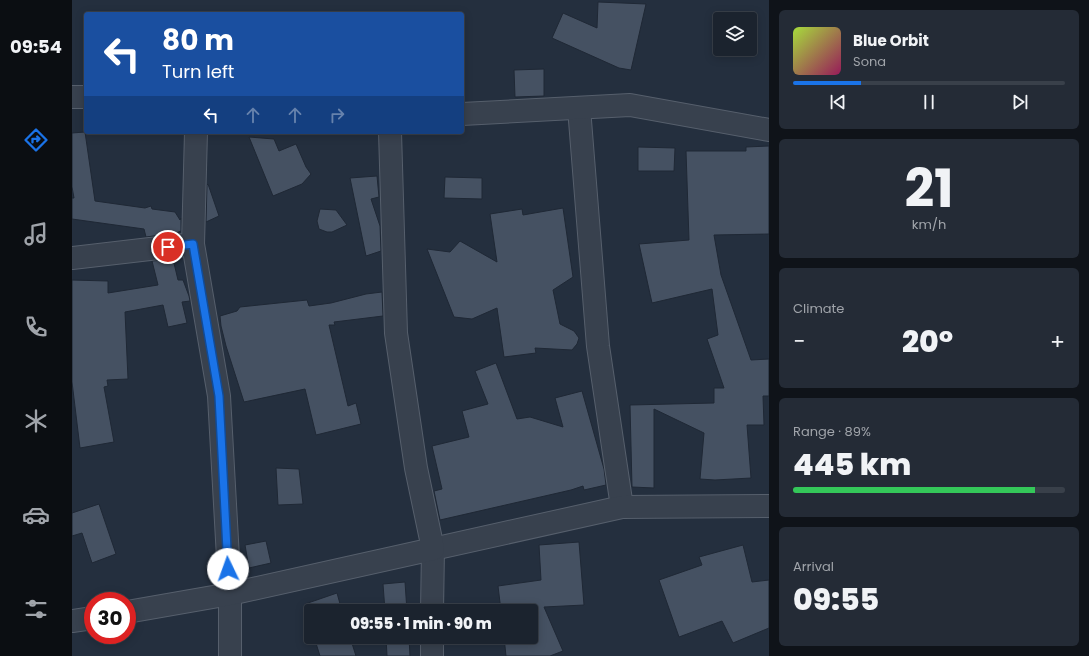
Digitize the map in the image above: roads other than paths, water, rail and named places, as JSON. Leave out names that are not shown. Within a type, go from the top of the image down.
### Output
[{"type":"street","points":[[72,97],[84,97]]},
{"type":"street","points":[[464,114],[630,105],[769,130]]},
{"type":"street","points":[[579,108],[598,346],[622,507]]},
{"type":"street","points":[[196,134],[193,244],[219,396],[230,594],[230,656]]},
{"type":"street","points":[[390,134],[396,333],[416,468],[433,549],[432,604]]},
{"type":"street","points":[[72,258],[193,244]]},
{"type":"street","points":[[136,610],[230,594],[622,507],[769,506]]},
{"type":"street","points":[[72,621],[84,619]]},
{"type":"street","points":[[432,644],[432,656]]}]
